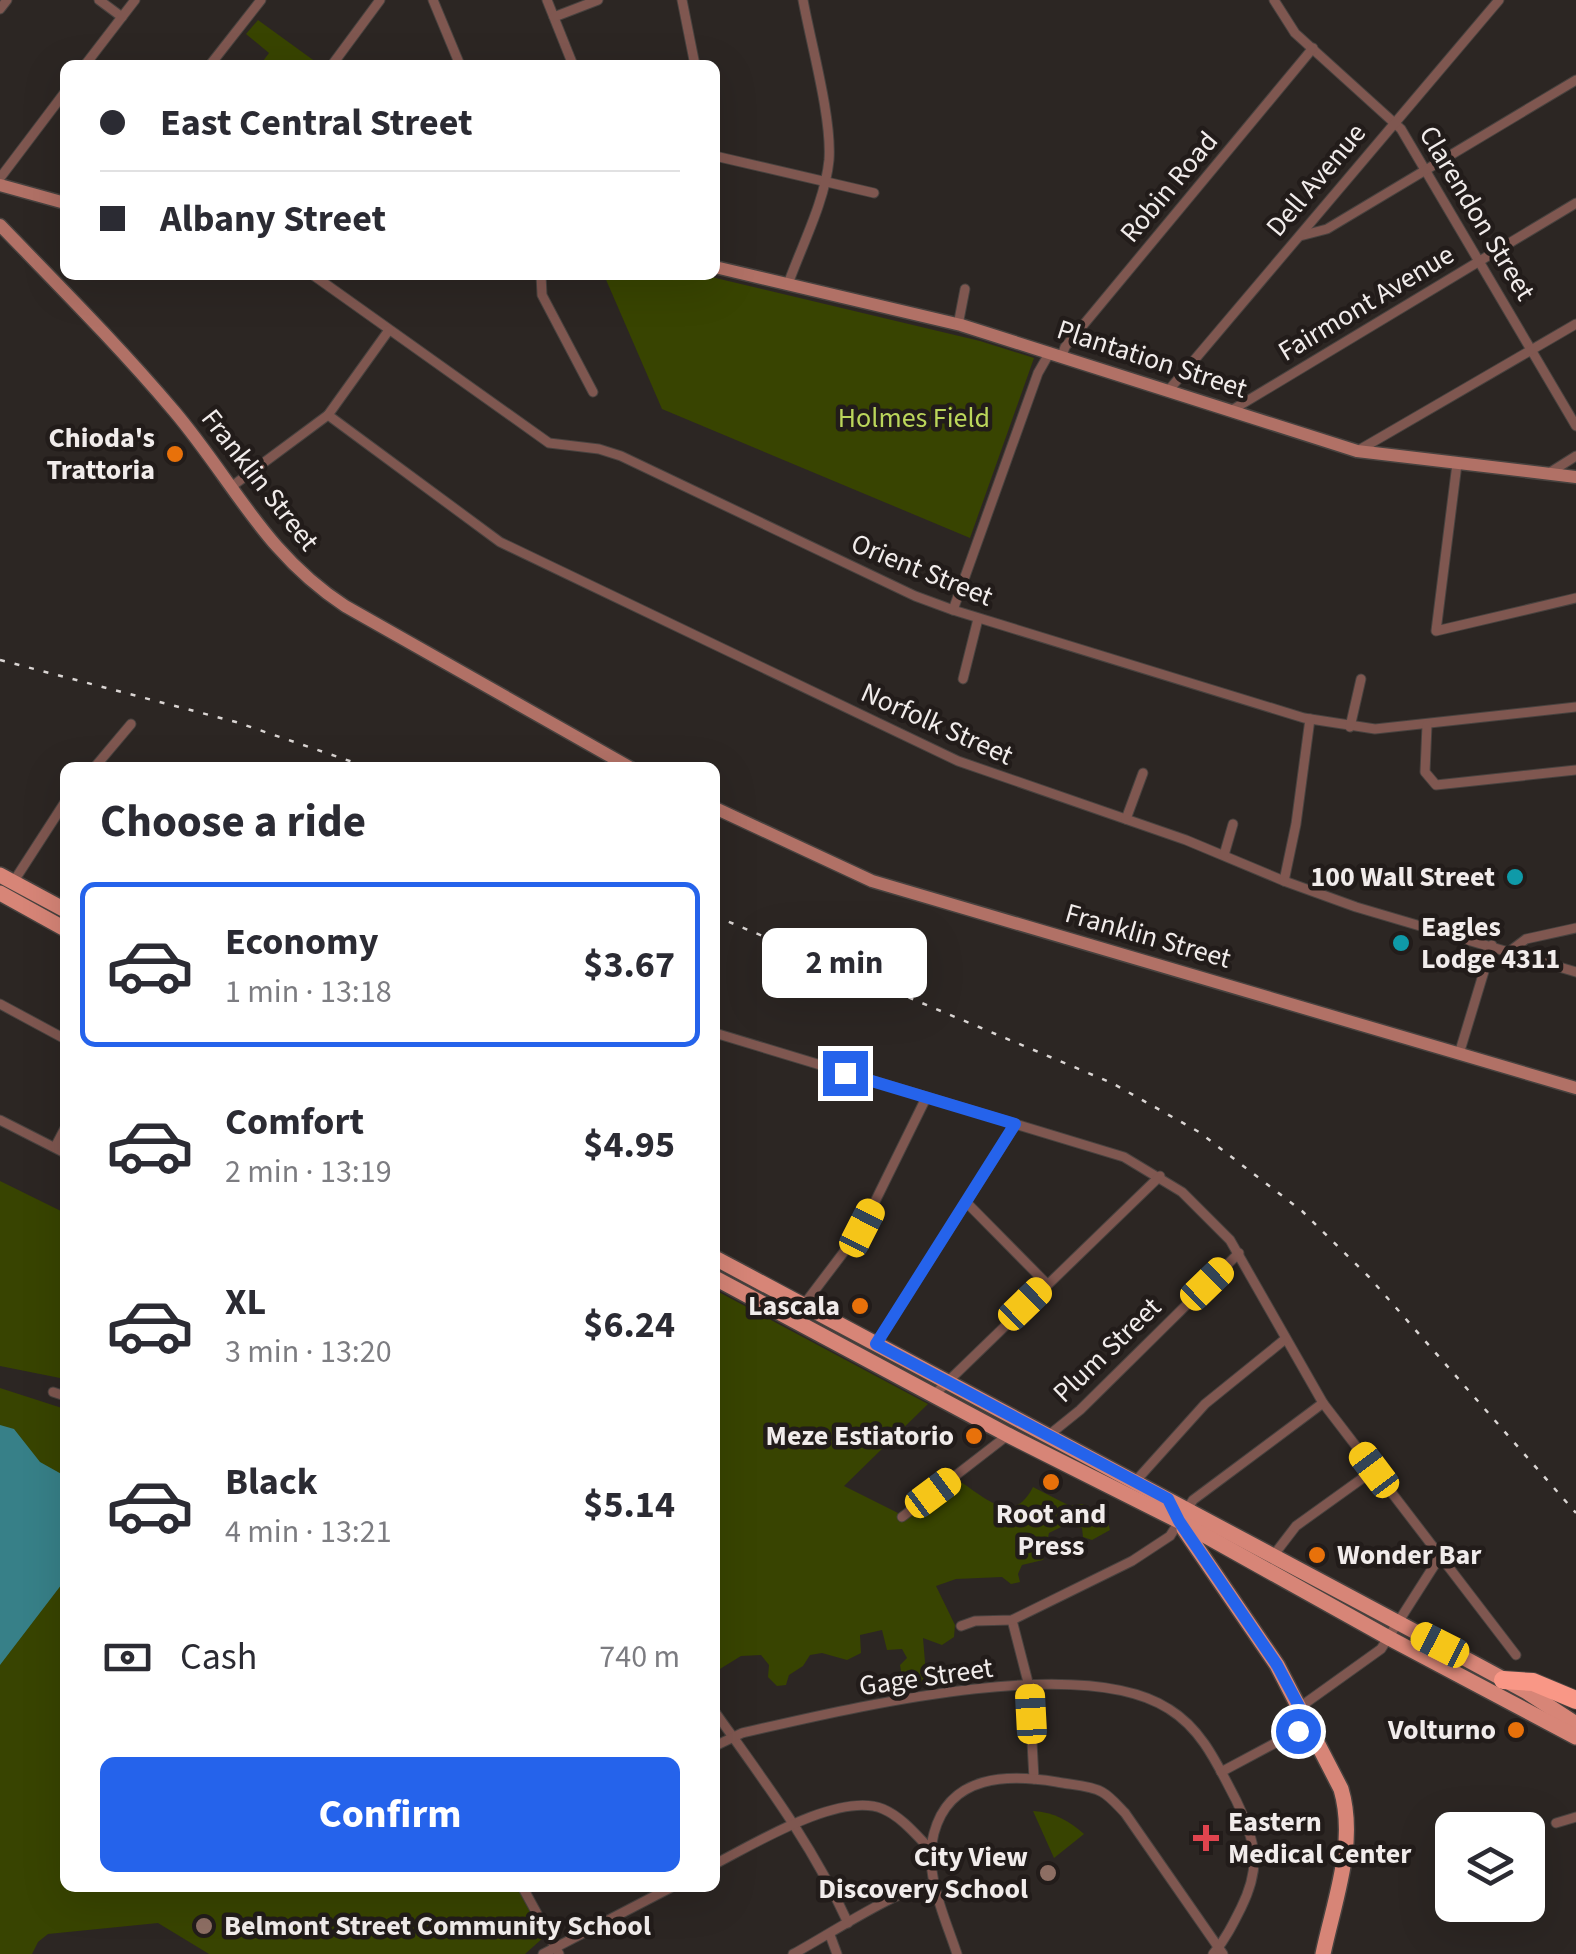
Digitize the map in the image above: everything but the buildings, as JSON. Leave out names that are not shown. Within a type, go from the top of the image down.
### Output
[{"type":"highway","points":[[1503,1680],[1533,1682],[1576,1700]]},
{"type":"main road","points":[[1,184],[60,202]]},
{"type":"main road","name":"Franklin Street","points":[[0,225],[124,353],[174,412],[277,549],[314,586],[621,762]]},
{"type":"main road","name":"Plantation Street","points":[[720,268],[958,325],[1357,451],[1576,476]]},
{"type":"main road","name":"Franklin Street","points":[[720,810],[872,881],[1576,1088]]},
{"type":"main road","points":[[4,886],[60,908]]},
{"type":"main road","points":[[4,886],[60,925]]},
{"type":"main road","points":[[720,1261],[798,1312],[941,1388],[1049,1435],[1130,1488],[1168,1499],[1231,1552],[1576,1737]]},
{"type":"main road","points":[[720,1280],[876,1344],[1008,1435],[1274,1556],[1576,1724]]},
{"type":"main road","points":[[1183,1515],[1212,1568],[1277,1665],[1339,1786],[1346,1817],[1344,1859],[1322,1954]]},
{"type":"main road","points":[[1212,1568],[1231,1552]]},
{"type":"street","points":[[0,9],[7,0]]},
{"type":"street","points":[[99,0],[122,16]]},
{"type":"street","points":[[89,60],[135,0]]},
{"type":"street","points":[[214,60],[261,0]]},
{"type":"street","points":[[336,60],[380,0]]},
{"type":"street","points":[[434,0],[458,60]]},
{"type":"street","points":[[546,0],[572,60]]},
{"type":"street","points":[[554,17],[598,0]]},
{"type":"street","points":[[682,0],[694,60]]},
{"type":"street","points":[[788,284],[825,182],[828,137],[803,0]]},
{"type":"street","name":"Clarendon Street","points":[[1274,0],[1290,28],[1401,129],[1576,426]]},
{"type":"street","name":"Dell Avenue","points":[[1168,390],[1499,0]]},
{"type":"street","name":"Robin Road","points":[[953,610],[1038,374],[1066,347],[1312,48]]},
{"type":"street","points":[[1297,236],[1327,229],[1576,80]]},
{"type":"street","points":[[1,184],[60,99]]},
{"type":"street","points":[[720,157],[874,193]]},
{"type":"street","name":"Fairmont Avenue","points":[[1230,411],[1576,203]]},
{"type":"street","name":"Orient Street","points":[[320,280],[548,442],[621,456],[910,594],[978,619],[1310,719],[1350,727],[1375,730],[1576,707]]},
{"type":"street","points":[[541,280],[542,295],[593,392]]},
{"type":"street","points":[[958,325],[965,289]]},
{"type":"street","points":[[1357,451],[1576,324]]},
{"type":"street","points":[[231,487],[328,414],[389,330]]},
{"type":"street","name":"Norfolk Street","points":[[328,414],[500,542],[928,749],[1224,855],[1356,907],[1576,972]]},
{"type":"street","points":[[1547,474],[1576,456]]},
{"type":"street","points":[[1457,464],[1436,630],[1576,598]]},
{"type":"street","points":[[963,679],[978,619]]},
{"type":"street","points":[[1350,727],[1361,679]]},
{"type":"street","points":[[1284,881],[1310,719]]},
{"type":"street","points":[[99,762],[131,724]]},
{"type":"street","points":[[1427,725],[1425,772],[1428,780],[1442,786],[1576,770]]},
{"type":"street","points":[[1126,819],[1144,773]]},
{"type":"street","points":[[4,886],[60,810]]},
{"type":"street","points":[[1224,855],[1233,824]]},
{"type":"street","points":[[1510,951],[1526,939],[1576,928]]},
{"type":"street","points":[[1460,1054],[1492,945]]},
{"type":"street","points":[[0,1004],[60,1036]]},
{"type":"street","points":[[720,1034],[1124,1158],[1160,1176],[1200,1208],[1239,1253],[1284,1340],[1323,1402],[1516,1654]]},
{"type":"street","points":[[798,1312],[862,1228],[926,1098]]},
{"type":"street","points":[[0,1120],[60,1150]]},
{"type":"street","points":[[876,1344],[1015,1124]]},
{"type":"street","points":[[54,1147],[60,1137]]},
{"type":"street","points":[[941,1388],[1160,1176]]},
{"type":"street","points":[[966,1202],[1046,1284]]},
{"type":"street","name":"Plum Street","points":[[1049,1435],[1080,1410],[1239,1253]]},
{"type":"street","points":[[1130,1488],[1205,1404],[1284,1340]]},
{"type":"street","points":[[53,1392],[60,1394]]},
{"type":"street","points":[[961,1626],[975,1621],[1012,1620],[1132,1561],[1170,1536],[1199,1495],[1323,1402]]},
{"type":"street","points":[[902,1517],[1008,1435]]},
{"type":"street","points":[[1274,1556],[1296,1526],[1374,1470]]},
{"type":"street","points":[[1300,1708],[1381,1649],[1439,1558]]},
{"type":"street","points":[[1012,1620],[1030,1686],[1034,1778]]},
{"type":"street","name":"Gage Street","points":[[720,1743],[732,1736],[930,1694],[1096,1685],[1144,1695],[1190,1725],[1208,1748],[1248,1827],[1256,1866],[1252,1886],[1219,1952]]},
{"type":"street","points":[[720,1719],[796,1824],[827,1876],[848,1923]]},
{"type":"street","points":[[1221,1772],[1309,1725]]},
{"type":"street","points":[[957,1954],[935,1884],[931,1850],[936,1826],[944,1812],[970,1788],[1000,1777],[1034,1778],[1093,1788],[1112,1800],[1219,1952]]},
{"type":"street","points":[[720,1862],[832,1810],[868,1805],[896,1817],[931,1850]]},
{"type":"street","points":[[1556,1823],[1576,1817]]},
{"type":"street","points":[[793,1954],[913,1890],[935,1884]]},
{"type":"street","points":[[524,1892],[557,1951]]},
{"type":"street","points":[[543,1954],[557,1951],[663,1892]]},
{"type":"street","points":[[830,1935],[837,1954]]},
{"type":"green space","points":[[258,20],[313,60],[264,60],[269,53],[246,34]]},
{"type":"green space","name":"Holmes Field","points":[[720,279],[980,341],[1034,358],[970,538],[662,409],[606,280]]},
{"type":"green space","points":[[0,1181],[60,1211],[60,1378],[0,1366]]},
{"type":"green space","points":[[720,1293],[928,1404],[844,1486],[906,1517],[956,1479],[998,1505],[1016,1506],[1033,1487],[1070,1506],[1082,1504],[1106,1514],[1110,1530],[1092,1540],[1083,1537],[1082,1528],[1065,1525],[1049,1533],[1043,1560],[1022,1565],[1020,1582],[1011,1584],[1002,1577],[956,1579],[936,1586],[955,1625],[954,1637],[942,1645],[923,1638],[927,1686],[904,1688],[900,1665],[907,1658],[902,1649],[887,1650],[882,1630],[860,1635],[861,1653],[847,1660],[822,1653],[810,1655],[803,1666],[789,1675],[786,1685],[777,1686],[768,1677],[769,1665],[761,1655],[741,1656],[720,1669]]},
{"type":"green space","points":[[0,1388],[60,1407],[60,1892],[520,1892],[544,1937],[525,1954],[209,1954],[158,1923],[48,1934],[32,1954],[0,1954]]},
{"type":"green space","points":[[1033,1811],[1061,1818],[1084,1834],[1054,1858]]},
{"type":"water","points":[[0,1425],[14,1429],[40,1462],[60,1473],[60,1587],[0,1665]]},
{"type":"railway","points":[[0,660],[236,722],[353,762]]},
{"type":"railway","points":[[720,918],[1112,1083],[1199,1132],[1302,1211],[1369,1277],[1576,1513]]},
{"type":"place","name":"Chioda's Trattoria","points":[[175,454]]},
{"type":"place","name":"100 Wall Street","points":[[1515,877]]},
{"type":"place","name":"Eagles Lodge 4311","points":[[1401,943]]},
{"type":"place","name":"Lascala","points":[[860,1306]]},
{"type":"place","name":"Meze Estiatorio","points":[[974,1436]]},
{"type":"place","name":"Root and Press","points":[[1051,1482]]},
{"type":"place","name":"Wonder Bar","points":[[1317,1555]]},
{"type":"place","name":"Volturno","points":[[1516,1730]]},
{"type":"place","name":"Eastern Medical Center","points":[[1206,1838]]},
{"type":"place","name":"City View Discovery School","points":[[1048,1873]]},
{"type":"place","name":"Belmont Street Community School","points":[[204,1926]]},
{"type":"route","points":[[845,1073],[1015,1124],[876,1344],[1168,1499],[1277,1665],[1309,1725],[1298,1731]]}]
